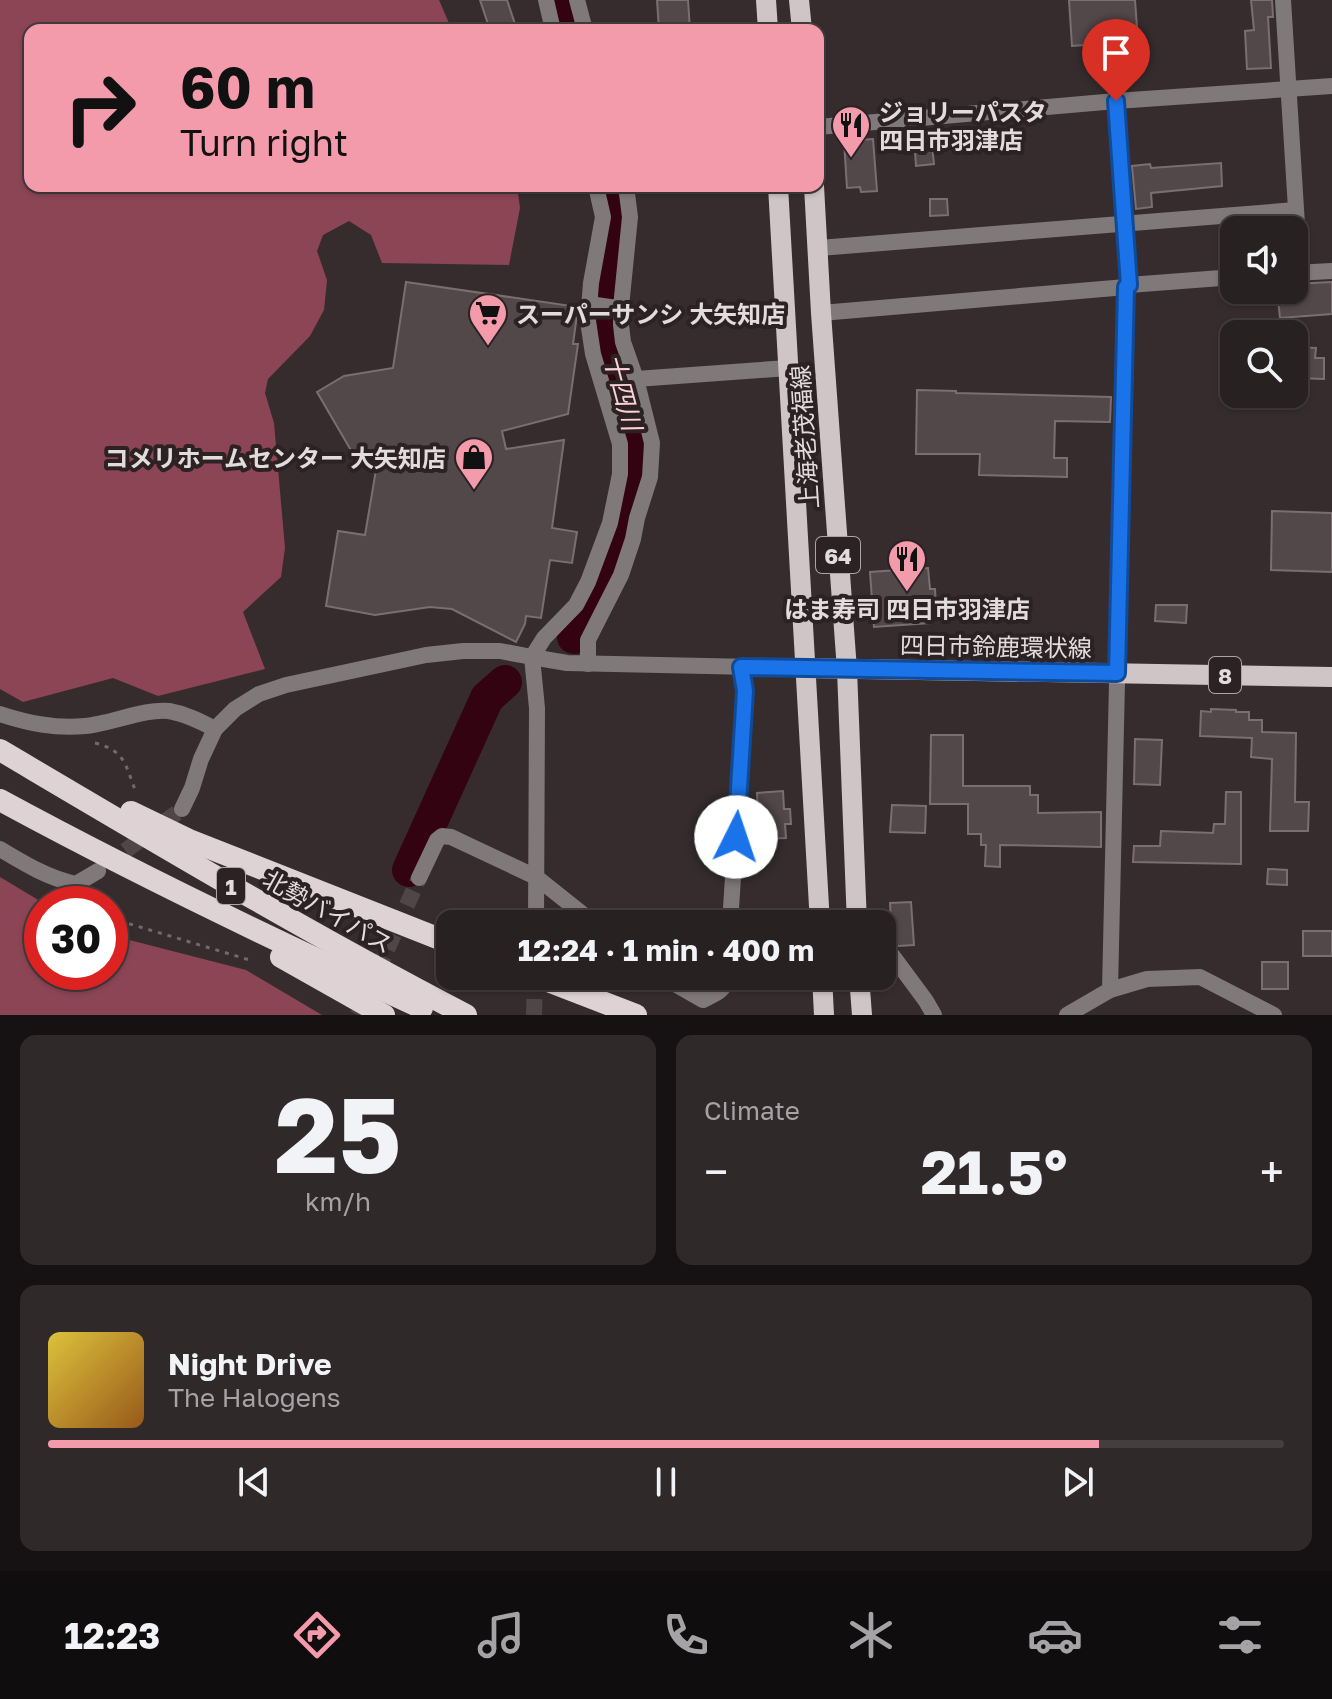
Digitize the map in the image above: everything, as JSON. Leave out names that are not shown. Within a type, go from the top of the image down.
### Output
[{"type":"highway","name":"1","points":[[0,750],[189,840],[436,937]]},
{"type":"highway","name":"北勢バイパス","points":[[0,750],[226,883],[466,1015]]},
{"type":"highway","name":"北勢バイパス","points":[[0,800],[270,937],[438,1015]]},
{"type":"highway","name":"1","points":[[51,828],[384,1015]]},
{"type":"highway","points":[[571,990],[636,1015]]},
{"type":"main road","points":[[766,0],[768,24]]},
{"type":"main road","points":[[799,0],[801,24]]},
{"type":"main road","name":"上海老茂福線","points":[[778,192],[819,910]]},
{"type":"main road","name":"上海老茂福線","points":[[814,192],[847,670],[856,910]]},
{"type":"main road","name":"四日市鈴鹿環状線","points":[[804,668],[1332,677]]},
{"type":"main road","points":[[823,990],[824,1015]]},
{"type":"main road","points":[[860,990],[862,1015]]},
{"type":"street","points":[[546,0],[552,24]]},
{"type":"street","points":[[577,0],[583,24]]},
{"type":"street","points":[[1283,0],[1296,216]]},
{"type":"street","points":[[824,126],[1332,86]]},
{"type":"street","points":[[1110,990],[1128,286],[1116,101]]},
{"type":"street","points":[[588,664],[588,640],[621,575],[633,539],[631,493],[620,474],[620,444],[590,340],[588,321],[593,304],[591,283],[603,217],[597,192]]},
{"type":"street","points":[[536,910],[537,708],[532,657],[544,638],[576,605],[610,523],[631,493],[650,477],[652,443],[621,325],[630,217],[627,192]]},
{"type":"street","points":[[819,248],[1296,210]]},
{"type":"street","points":[[1308,272],[1332,271]]},
{"type":"street","points":[[821,313],[1220,278]]},
{"type":"street","points":[[593,304],[617,308]]},
{"type":"street","points":[[636,379],[788,368]]},
{"type":"street","points":[[182,809],[215,729],[235,709],[259,694],[286,685],[426,655],[463,651],[500,651],[567,663],[804,668]]},
{"type":"street","points":[[731,910],[745,691],[741,667]]},
{"type":"street","points":[[0,714],[27,723],[59,727],[114,722],[143,713],[166,711],[190,716],[215,729]]},
{"type":"street","points":[[419,878],[437,840],[442,836],[451,837],[536,877],[577,910]]},
{"type":"street","points":[[0,849],[38,872],[66,882],[76,884],[98,871]]},
{"type":"street","points":[[896,960],[934,1015]]},
{"type":"street","points":[[1067,1015],[1110,990],[1147,979],[1200,977],[1274,1015]]},
{"type":"street","points":[[686,990],[703,1000],[723,990]]},
{"type":"path","points":[[87,741],[109,746],[123,759],[140,801]]},
{"type":"path","points":[[128,923],[253,961]]},
{"type":"shaded area","points":[[0,0],[439,0],[449,24],[24,24],[24,192],[518,192],[520,208],[509,265],[382,263],[371,235],[349,221],[323,235],[317,251],[327,280],[324,310],[310,336],[268,379],[265,393],[274,423],[285,548],[281,577],[243,612],[265,669],[158,696],[113,678],[23,702],[0,689]]},
{"type":"shaded area","points":[[0,877],[24,891],[24,990],[128,990],[128,940],[246,970],[322,1015],[0,1015]]},
{"type":"building","points":[[480,0],[507,0],[515,24],[488,24]]},
{"type":"building","points":[[657,0],[688,0],[690,24],[659,24]]},
{"type":"building","points":[[1069,0],[1135,0],[1138,41],[1072,46]]},
{"type":"building","points":[[1251,0],[1272,0],[1273,17],[1268,17],[1271,68],[1247,69],[1245,31],[1254,30]]},
{"type":"building","points":[[931,135],[934,164],[916,166],[914,137]]},
{"type":"building","points":[[873,139],[877,191],[861,192],[860,187],[847,188],[844,141]]},
{"type":"building","points":[[1221,163],[1222,186],[1151,193],[1152,207],[1136,209],[1132,166],[1150,164],[1151,168]]},
{"type":"building","points":[[930,199],[947,199],[948,215],[930,216]]},
{"type":"building","points":[[406,282],[578,307],[573,344],[578,344],[568,414],[502,431],[506,449],[564,440],[552,528],[577,532],[572,563],[550,560],[541,618],[526,616],[516,642],[452,609],[430,607],[375,615],[326,606],[338,531],[365,535],[377,464],[356,459],[317,392],[344,376],[393,368]]},
{"type":"building","points":[[1332,282],[1332,314],[1280,318],[1278,304],[1308,304],[1308,283]]},
{"type":"building","points":[[1308,348],[1316,348],[1315,358],[1324,358],[1324,379],[1308,378]]},
{"type":"building","points":[[917,390],[1111,397],[1110,422],[1055,421],[1054,458],[1067,458],[1067,477],[979,475],[980,454],[916,454]]},
{"type":"building","points":[[1272,511],[1332,513],[1332,572],[1271,570]]},
{"type":"building","points":[[928,568],[930,589],[935,589],[936,605],[929,605],[930,623],[874,627],[870,572]]},
{"type":"building","points":[[1156,605],[1187,605],[1186,623],[1155,621]]},
{"type":"building","points":[[1211,709],[1249,712],[1249,720],[1262,720],[1262,732],[1296,733],[1295,802],[1309,802],[1308,831],[1270,831],[1272,759],[1251,757],[1252,738],[1200,736],[1201,711],[1211,712]]},
{"type":"building","points":[[931,735],[963,735],[963,786],[1030,786],[1030,795],[1038,795],[1038,813],[1101,812],[1101,847],[1000,845],[1000,867],[985,866],[986,845],[981,845],[981,834],[968,834],[968,804],[930,804]]},
{"type":"building","points":[[1135,739],[1162,740],[1160,785],[1134,784]]},
{"type":"building","points":[[783,791],[784,809],[790,809],[791,824],[785,824],[786,838],[759,839],[757,793]]},
{"type":"building","points":[[1226,792],[1241,792],[1241,864],[1133,862],[1134,846],[1160,846],[1161,831],[1213,833],[1214,824],[1225,824]]},
{"type":"building","points":[[892,805],[926,806],[925,833],[890,832]]},
{"type":"building","points":[[1268,869],[1287,870],[1287,885],[1267,884]]},
{"type":"building","points":[[911,902],[914,945],[896,945],[896,910],[890,910],[890,903]]},
{"type":"building","points":[[1303,931],[1332,931],[1332,956],[1303,956]]},
{"type":"building","points":[[1262,962],[1288,962],[1288,989],[1262,989]]},
{"type":"waterway","name":"十四川","points":[[563,0],[569,24]]},
{"type":"waterway","name":"十四川","points":[[574,637],[615,558],[625,527],[636,469],[636,438],[604,325],[609,257],[619,216],[615,192]]},
{"type":"waterway","name":"十四川","points":[[409,870],[487,698],[505,682]]},
{"type":"tunnel","points":[[106,865],[182,809]]},
{"type":"tunnel","points":[[358,1015],[419,878]]},
{"type":"tunnel","points":[[534,1015],[535,990]]},
{"type":"place","name":"ジョリーパスタ 四日市羽津店","points":[[851,159]]},
{"type":"place","name":"スーパーサンシ 大矢知店","points":[[488,347]]},
{"type":"place","name":"コメリホームセンター 大矢知店","points":[[474,491]]},
{"type":"place","name":"はま寿司 四日市羽津店","points":[[907,593]]},
{"type":"route","points":[[736,837],[745,691],[741,667],[1117,673],[1126,287],[1129,285],[1116,101]]}]
